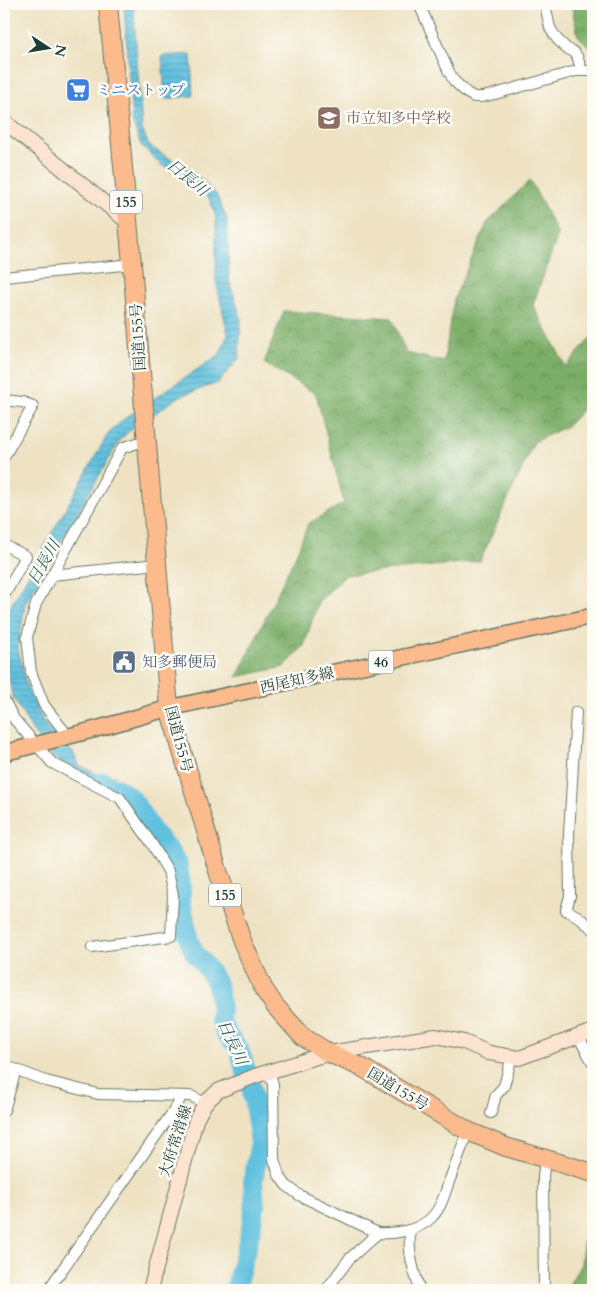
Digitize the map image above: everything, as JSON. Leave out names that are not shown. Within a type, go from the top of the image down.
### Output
[{"type":"highway","name":"国道155号","points":[[108,4],[169,708],[218,871],[236,926],[253,967],[274,1006],[303,1037],[329,1053],[363,1068],[468,1131],[506,1147],[593,1173]]},
{"type":"main road","name":"西尾知多線","points":[[4,753],[169,708],[593,616]]},
{"type":"street","points":[[419,4],[454,81],[467,94],[474,97],[495,94],[576,71],[593,71]]},
{"type":"street","points":[[545,4],[550,28],[557,39],[577,56],[582,71]]},
{"type":"street","points":[[4,121],[128,222]]},
{"type":"street","points":[[4,277],[132,264]]},
{"type":"street","points":[[4,400],[22,402],[33,406],[4,458]]},
{"type":"street","points":[[68,737],[44,705],[31,672],[27,637],[36,604],[122,448],[146,440]]},
{"type":"street","points":[[4,545],[26,556],[4,596]]},
{"type":"street","points":[[52,575],[157,564]]},
{"type":"street","points":[[4,700],[14,719],[52,763],[120,798],[168,871],[173,896],[171,936],[92,948]]},
{"type":"street","points":[[576,712],[569,834],[570,896],[566,910],[593,929]]},
{"type":"street","name":"大府常滑線","points":[[150,1290],[196,1120],[205,1103],[218,1091],[262,1074],[329,1053],[436,1036],[464,1042],[489,1053],[519,1058],[593,1031]]},
{"type":"street","points":[[578,1036],[593,1063]]},
{"type":"street","points":[[491,1114],[496,1095],[504,1086],[512,1056]]},
{"type":"street","points":[[4,1065],[46,1081],[98,1094],[191,1096],[205,1103]]},
{"type":"street","points":[[4,1110],[16,1070]]},
{"type":"street","points":[[262,1074],[273,1084],[274,1159],[279,1175],[286,1185],[299,1195],[378,1233],[389,1234],[409,1230],[425,1223],[432,1217],[438,1210],[468,1131]]},
{"type":"street","points":[[48,1290],[177,1106],[181,1096]]},
{"type":"street","points":[[544,1290],[542,1176],[545,1159]]},
{"type":"street","points":[[409,1230],[411,1238],[410,1249],[420,1290]]},
{"type":"street","points":[[326,1290],[349,1259],[378,1233]]},
{"type":"green space","points":[[571,4],[593,4],[593,51],[578,36]]},
{"type":"green space","points":[[530,180],[558,234],[533,305],[566,367],[593,335],[593,399],[567,426],[534,442],[480,561],[346,575],[318,602],[304,646],[284,667],[237,677],[295,557],[308,524],[344,503],[316,394],[264,363],[284,311],[392,318],[406,353],[444,362],[454,299],[487,223]]},
{"type":"green space","points":[[588,1235],[593,1236],[593,1290],[566,1290],[581,1264],[583,1241]]},
{"type":"water","points":[[124,4],[134,4],[142,129],[149,146],[194,173],[216,194],[227,219],[229,280],[241,318],[239,358],[218,383],[180,396],[128,432],[120,440],[25,603],[18,648],[27,688],[45,725],[73,752],[79,765],[130,791],[127,797],[54,758],[33,732],[12,695],[4,649],[4,618],[108,434],[125,418],[220,354],[228,334],[216,281],[216,217],[209,198],[193,183],[160,164],[141,145],[132,121]]},
{"type":"water","points":[[191,54],[193,96],[165,99],[162,56]]},
{"type":"waterway","name":"日長川","points":[[104,782],[122,791],[132,799],[178,866],[181,902],[189,940],[194,952],[217,984],[221,1011],[220,1019],[226,1033],[239,1049],[252,1091],[260,1142],[253,1181],[255,1206],[249,1238],[235,1290]]},
{"type":"place","name":"ミニストップ","points":[[78,90]]},
{"type":"place","name":"市立知多中学校","points":[[329,118]]},
{"type":"place","name":"知多郵便局","points":[[124,662]]}]
